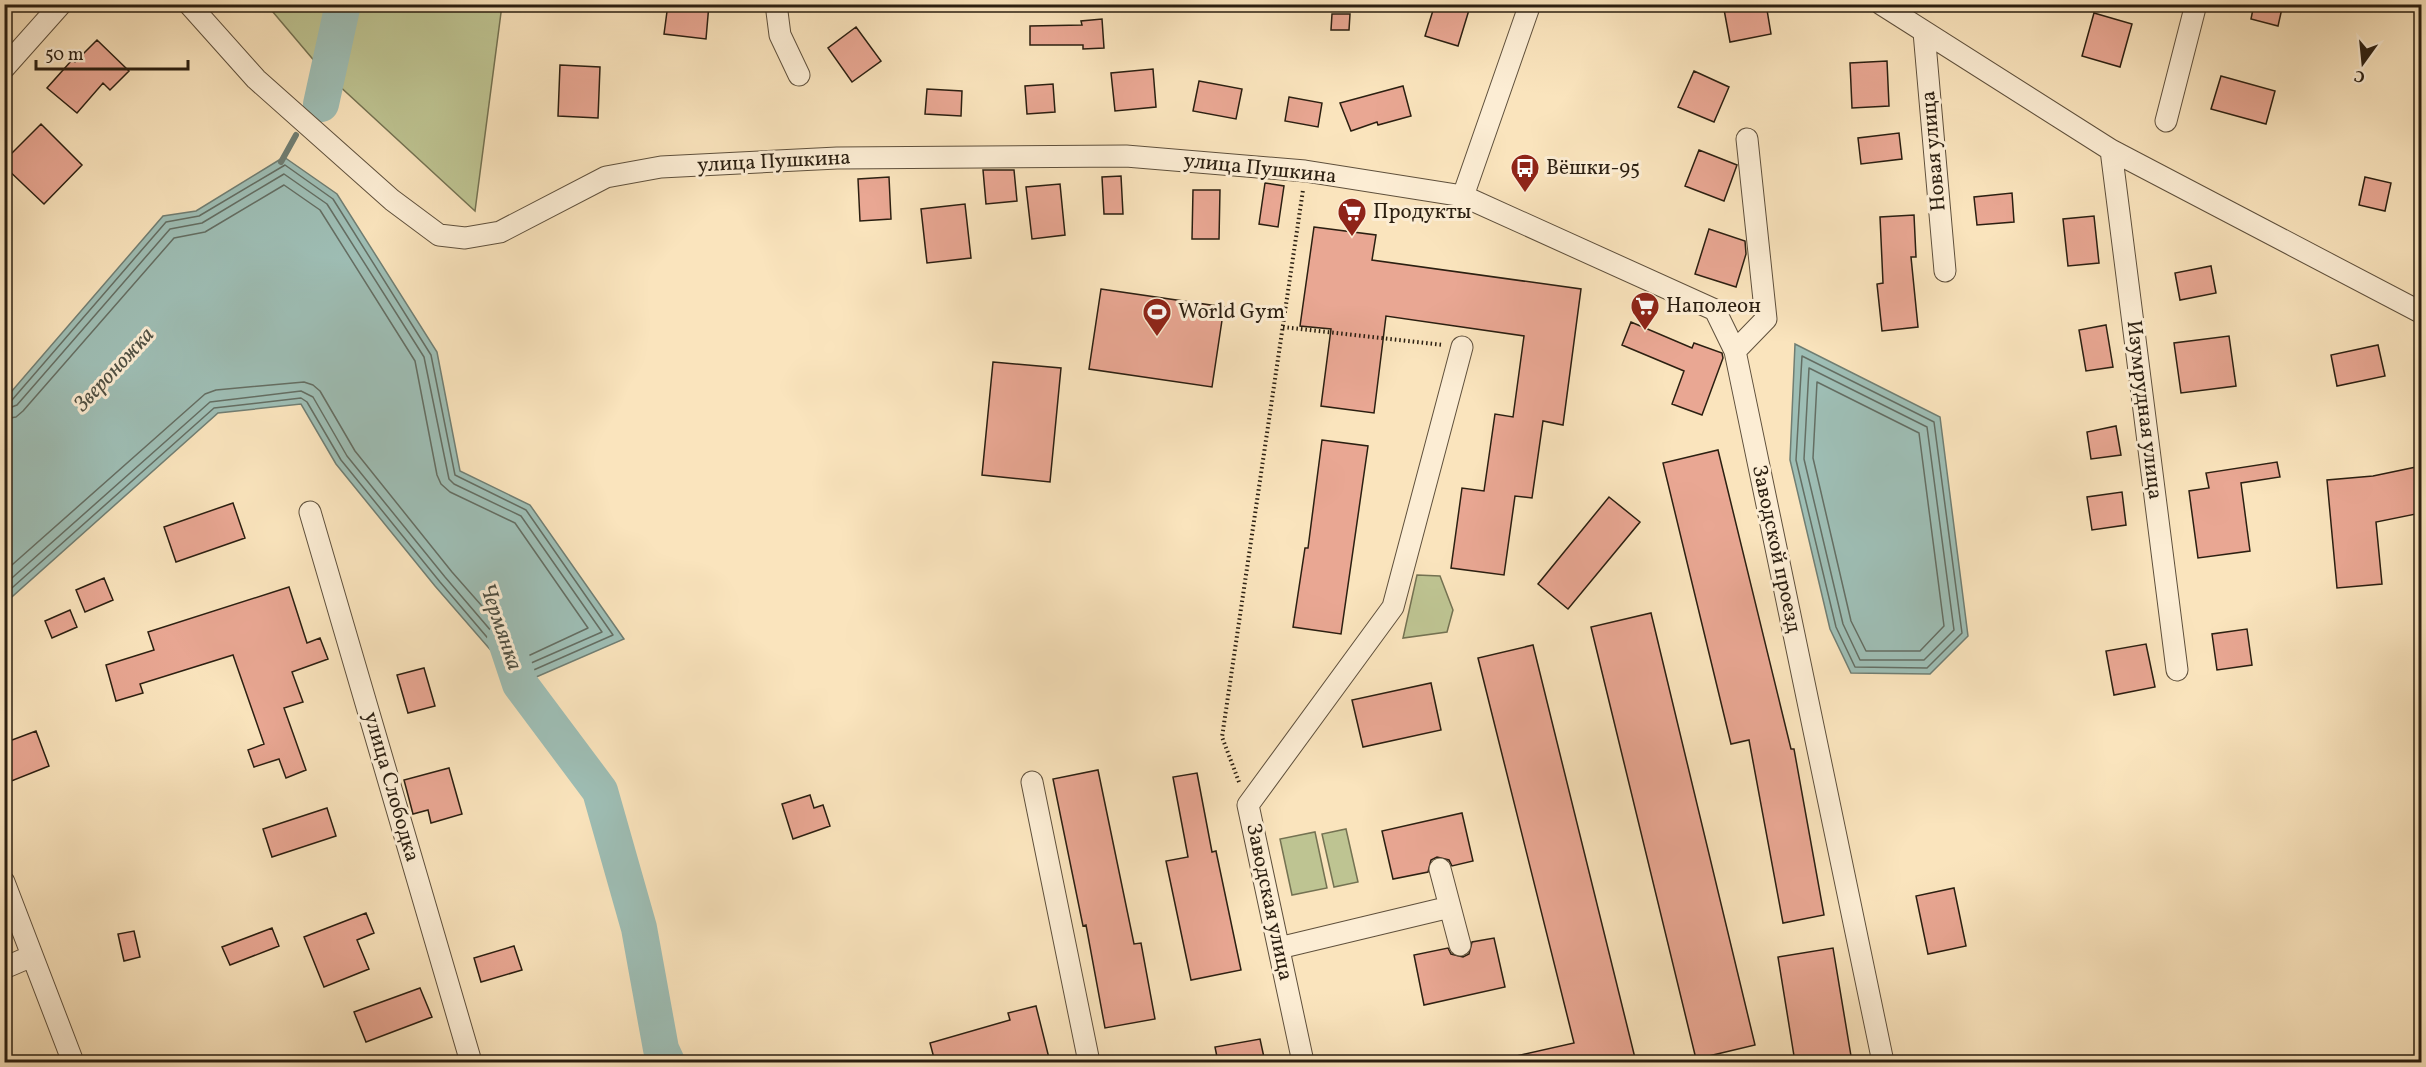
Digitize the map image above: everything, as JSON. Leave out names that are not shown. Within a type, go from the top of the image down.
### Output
[{"type":"street","points":[[4,68],[61,4]]},
{"type":"street","name":"улица Пушкина","points":[[189,4],[256,80],[392,200],[439,235],[465,238],[500,232],[606,177],[661,167],[837,158],[1126,156],[1305,171],[1463,196]]},
{"type":"street","points":[[776,4],[780,35],[799,75]]},
{"type":"street","points":[[1463,196],[1530,4]]},
{"type":"street","points":[[1881,4],[2111,150],[2421,313]]},
{"type":"street","points":[[2166,121],[2196,4]]},
{"type":"street","name":"Новая улица","points":[[1924,32],[1945,271]]},
{"type":"street","points":[[1734,351],[1766,318],[1747,139]]},
{"type":"street","name":"Изумрудная улица","points":[[2111,150],[2176,670]]},
{"type":"street","name":"Заводской проезд","points":[[1463,196],[1715,310],[1734,351],[1883,1062]]},
{"type":"street","name":"Заводская улица","points":[[1303,1062],[1248,805],[1393,607],[1462,347]]},
{"type":"street","name":"улица Слободка","points":[[310,512],[471,1062]]},
{"type":"street","points":[[1032,782],[1089,1062]]},
{"type":"street","points":[[1440,869],[1460,945]]},
{"type":"street","points":[[4,882],[73,1062]]},
{"type":"street","points":[[1279,948],[1450,907]]},
{"type":"street","points":[[4,968],[32,956]]},
{"type":"path","points":[[1248,805],[1221,736],[1305,171]]},
{"type":"path","points":[[1282,327],[1462,347]]},
{"type":"green space","points":[[267,5],[502,5],[475,211],[322,70]]},
{"type":"green space","points":[[1417,575],[1440,576],[1453,610],[1447,632],[1403,638]]},
{"type":"green space","points":[[1346,829],[1358,882],[1334,887],[1322,834]]},
{"type":"green space","points":[[1315,832],[1327,888],[1292,895],[1280,839]]},
{"type":"water","name":"Звероножка","points":[[284,157],[337,194],[437,352],[460,471],[530,505],[624,639],[520,684],[435,586],[336,464],[301,404],[218,413],[5,603],[5,399],[163,216],[196,211]]},
{"type":"water","points":[[1795,344],[1940,417],[1968,636],[1930,674],[1851,673],[1830,629],[1790,460]]},
{"type":"building","points":[[668,4],[709,4],[706,39],[664,34]]},
{"type":"building","points":[[1435,4],[1453,4],[1469,10],[1458,46],[1425,36]]},
{"type":"building","points":[[1723,4],[1766,4],[1771,34],[1730,42]]},
{"type":"building","points":[[2254,4],[2283,4],[2278,26],[2251,19]]},
{"type":"building","points":[[2094,13],[2132,24],[2120,67],[2082,56]]},
{"type":"building","points":[[1332,14],[1350,14],[1349,30],[1331,30]]},
{"type":"building","points":[[1102,19],[1104,48],[1083,49],[1083,45],[1030,45],[1030,26],[1082,25],[1081,21]]},
{"type":"building","points":[[856,27],[881,61],[852,82],[828,48]]},
{"type":"building","points":[[97,40],[129,71],[110,90],[103,83],[77,113],[47,88],[72,60],[75,62]]},
{"type":"building","points":[[1887,61],[1889,106],[1852,108],[1850,63]]},
{"type":"building","points":[[560,65],[600,67],[598,118],[558,116]]},
{"type":"building","points":[[1153,69],[1156,107],[1115,111],[1111,73]]},
{"type":"building","points":[[1694,71],[1729,87],[1714,122],[1678,107]]},
{"type":"building","points":[[2221,76],[2275,91],[2266,124],[2211,109]]},
{"type":"building","points":[[1199,81],[1242,89],[1236,119],[1193,111]]},
{"type":"building","points":[[1053,84],[1055,112],[1027,114],[1025,86]]},
{"type":"building","points":[[1403,86],[1411,116],[1378,125],[1377,122],[1351,131],[1340,103]]},
{"type":"building","points":[[927,89],[962,91],[961,116],[925,114]]},
{"type":"building","points":[[1289,97],[1322,103],[1318,127],[1285,121]]},
{"type":"building","points":[[41,124],[82,165],[44,204],[4,166],[4,161]]},
{"type":"building","points":[[1899,133],[1902,159],[1861,164],[1858,138]]},
{"type":"building","points":[[1699,150],[1737,165],[1724,201],[1685,186]]},
{"type":"building","points":[[983,170],[1014,170],[1017,201],[986,204]]},
{"type":"building","points":[[1121,176],[1123,214],[1104,214],[1102,177]]},
{"type":"building","points":[[889,177],[891,219],[860,221],[858,179]]},
{"type":"building","points":[[2365,177],[2391,183],[2385,211],[2359,205]]},
{"type":"building","points":[[1265,183],[1284,186],[1278,227],[1259,224]]},
{"type":"building","points":[[1060,184],[1065,235],[1032,239],[1026,187]]},
{"type":"building","points":[[1193,190],[1220,190],[1219,239],[1192,239]]},
{"type":"building","points":[[2012,193],[2014,222],[1977,225],[1974,197]]},
{"type":"building","points":[[965,204],[971,258],[927,263],[921,209]]},
{"type":"building","points":[[1914,215],[1916,257],[1911,257],[1918,327],[1882,331],[1877,284],[1883,283],[1880,217]]},
{"type":"building","points":[[2094,216],[2099,263],[2068,266],[2063,219]]},
{"type":"building","points":[[1314,227],[1376,235],[1372,260],[1581,289],[1563,425],[1543,421],[1532,498],[1515,496],[1504,575],[1451,568],[1462,488],[1484,491],[1495,414],[1513,417],[1524,336],[1386,316],[1374,413],[1321,406],[1331,329],[1300,326]]},
{"type":"building","points":[[1709,229],[1745,241],[1746,254],[1736,287],[1695,274]]},
{"type":"building","points":[[2211,266],[2216,293],[2180,300],[2175,273]]},
{"type":"building","name":"World Gym","points":[[1101,289],[1224,307],[1212,387],[1089,369]]},
{"type":"building","points":[[1631,322],[1692,348],[1694,343],[1722,353],[1723,358],[1702,415],[1672,404],[1684,371],[1622,345]]},
{"type":"building","points":[[2106,325],[2113,367],[2086,371],[2079,330]]},
{"type":"building","points":[[2229,336],[2236,386],[2181,393],[2174,343]]},
{"type":"building","points":[[2378,345],[2385,376],[2337,386],[2331,355]]},
{"type":"building","points":[[993,362],[1061,368],[1050,482],[982,475]]},
{"type":"building","points":[[2116,426],[2121,455],[2091,459],[2087,432]]},
{"type":"building","points":[[1322,440],[1368,446],[1341,634],[1293,627],[1305,548],[1308,548]]},
{"type":"building","points":[[1718,450],[1791,749],[1794,749],[1824,915],[1783,923],[1749,740],[1731,744],[1663,463]]},
{"type":"building","points":[[2277,462],[2280,477],[2241,483],[2250,551],[2198,558],[2189,491],[2209,488],[2206,473]]},
{"type":"building","points":[[2421,466],[2421,513],[2376,522],[2382,584],[2337,588],[2327,480],[2373,476]]},
{"type":"building","points":[[2122,492],[2126,525],[2092,530],[2087,497]]},
{"type":"building","points":[[1609,497],[1640,522],[1568,609],[1538,584]]},
{"type":"building","points":[[233,503],[245,538],[176,562],[164,527]]},
{"type":"building","points":[[104,578],[113,600],[85,612],[76,590]]},
{"type":"building","points":[[289,587],[307,643],[320,638],[328,659],[292,672],[303,702],[284,708],[306,770],[286,778],[279,759],[254,767],[248,750],[264,744],[233,655],[140,684],[143,693],[116,701],[106,665],[154,650],[148,632]]},
{"type":"building","points":[[70,610],[77,627],[52,638],[45,621]]},
{"type":"building","points":[[1651,613],[1755,1045],[1696,1059],[1591,627]]},
{"type":"building","points":[[2247,629],[2252,665],[2217,670],[2212,634]]},
{"type":"building","points":[[2146,644],[2155,687],[2114,695],[2106,651]]},
{"type":"building","points":[[1533,645],[1636,1062],[1516,1062],[1516,1056],[1574,1043],[1478,658]]},
{"type":"building","points":[[424,668],[435,706],[408,713],[397,675]]},
{"type":"building","points":[[1431,683],[1441,730],[1363,747],[1352,700]]},
{"type":"building","points":[[36,731],[49,766],[4,784],[4,743]]},
{"type":"building","points":[[449,768],[462,814],[431,823],[428,810],[413,814],[404,780]]},
{"type":"building","points":[[1098,770],[1134,944],[1141,943],[1155,1019],[1105,1028],[1086,925],[1083,926],[1053,779]]},
{"type":"building","points":[[1197,773],[1212,852],[1216,851],[1241,970],[1191,980],[1166,861],[1188,857],[1173,777]]},
{"type":"building","points":[[810,795],[814,808],[823,805],[830,826],[793,839],[782,804]]},
{"type":"building","points":[[327,808],[336,836],[272,857],[263,829]]},
{"type":"building","points":[[1462,813],[1473,861],[1452,866],[1449,860],[1437,857],[1431,860],[1428,872],[1393,879],[1382,831]]},
{"type":"building","points":[[1954,888],[1966,946],[1928,954],[1916,896]]},
{"type":"building","points":[[366,913],[374,933],[357,940],[369,969],[324,987],[304,937]]},
{"type":"building","points":[[272,928],[279,946],[230,965],[222,947]]},
{"type":"building","points":[[134,931],[140,957],[124,961],[118,934]]},
{"type":"building","points":[[1494,938],[1505,987],[1424,1005],[1414,955],[1448,948],[1451,954],[1463,957],[1469,954],[1472,942]]},
{"type":"building","points":[[514,946],[522,970],[481,982],[474,958]]},
{"type":"building","points":[[1833,948],[1852,1062],[1795,1062],[1778,957]]},
{"type":"building","points":[[420,988],[432,1017],[366,1042],[354,1012]]},
{"type":"building","points":[[1036,1006],[1050,1062],[935,1062],[930,1043],[1010,1020],[1008,1013]]},
{"type":"building","points":[[1260,1039],[1265,1062],[1218,1062],[1215,1047]]},
{"type":"waterway","name":"Чермянка","points":[[321,104],[343,4]]},
{"type":"waterway","points":[[281,162],[296,135]]},
{"type":"waterway","name":"Чермянка","points":[[505,639],[520,684],[600,791],[639,928],[661,1049],[667,1062]]},
{"type":"place","name":"Вёшки-95","points":[[1525,194]]},
{"type":"place","name":"Продукты","points":[[1352,238]]},
{"type":"place","name":"Наполеон","points":[[1645,332]]},
{"type":"place","name":"World Gym","points":[[1157,338]]}]
